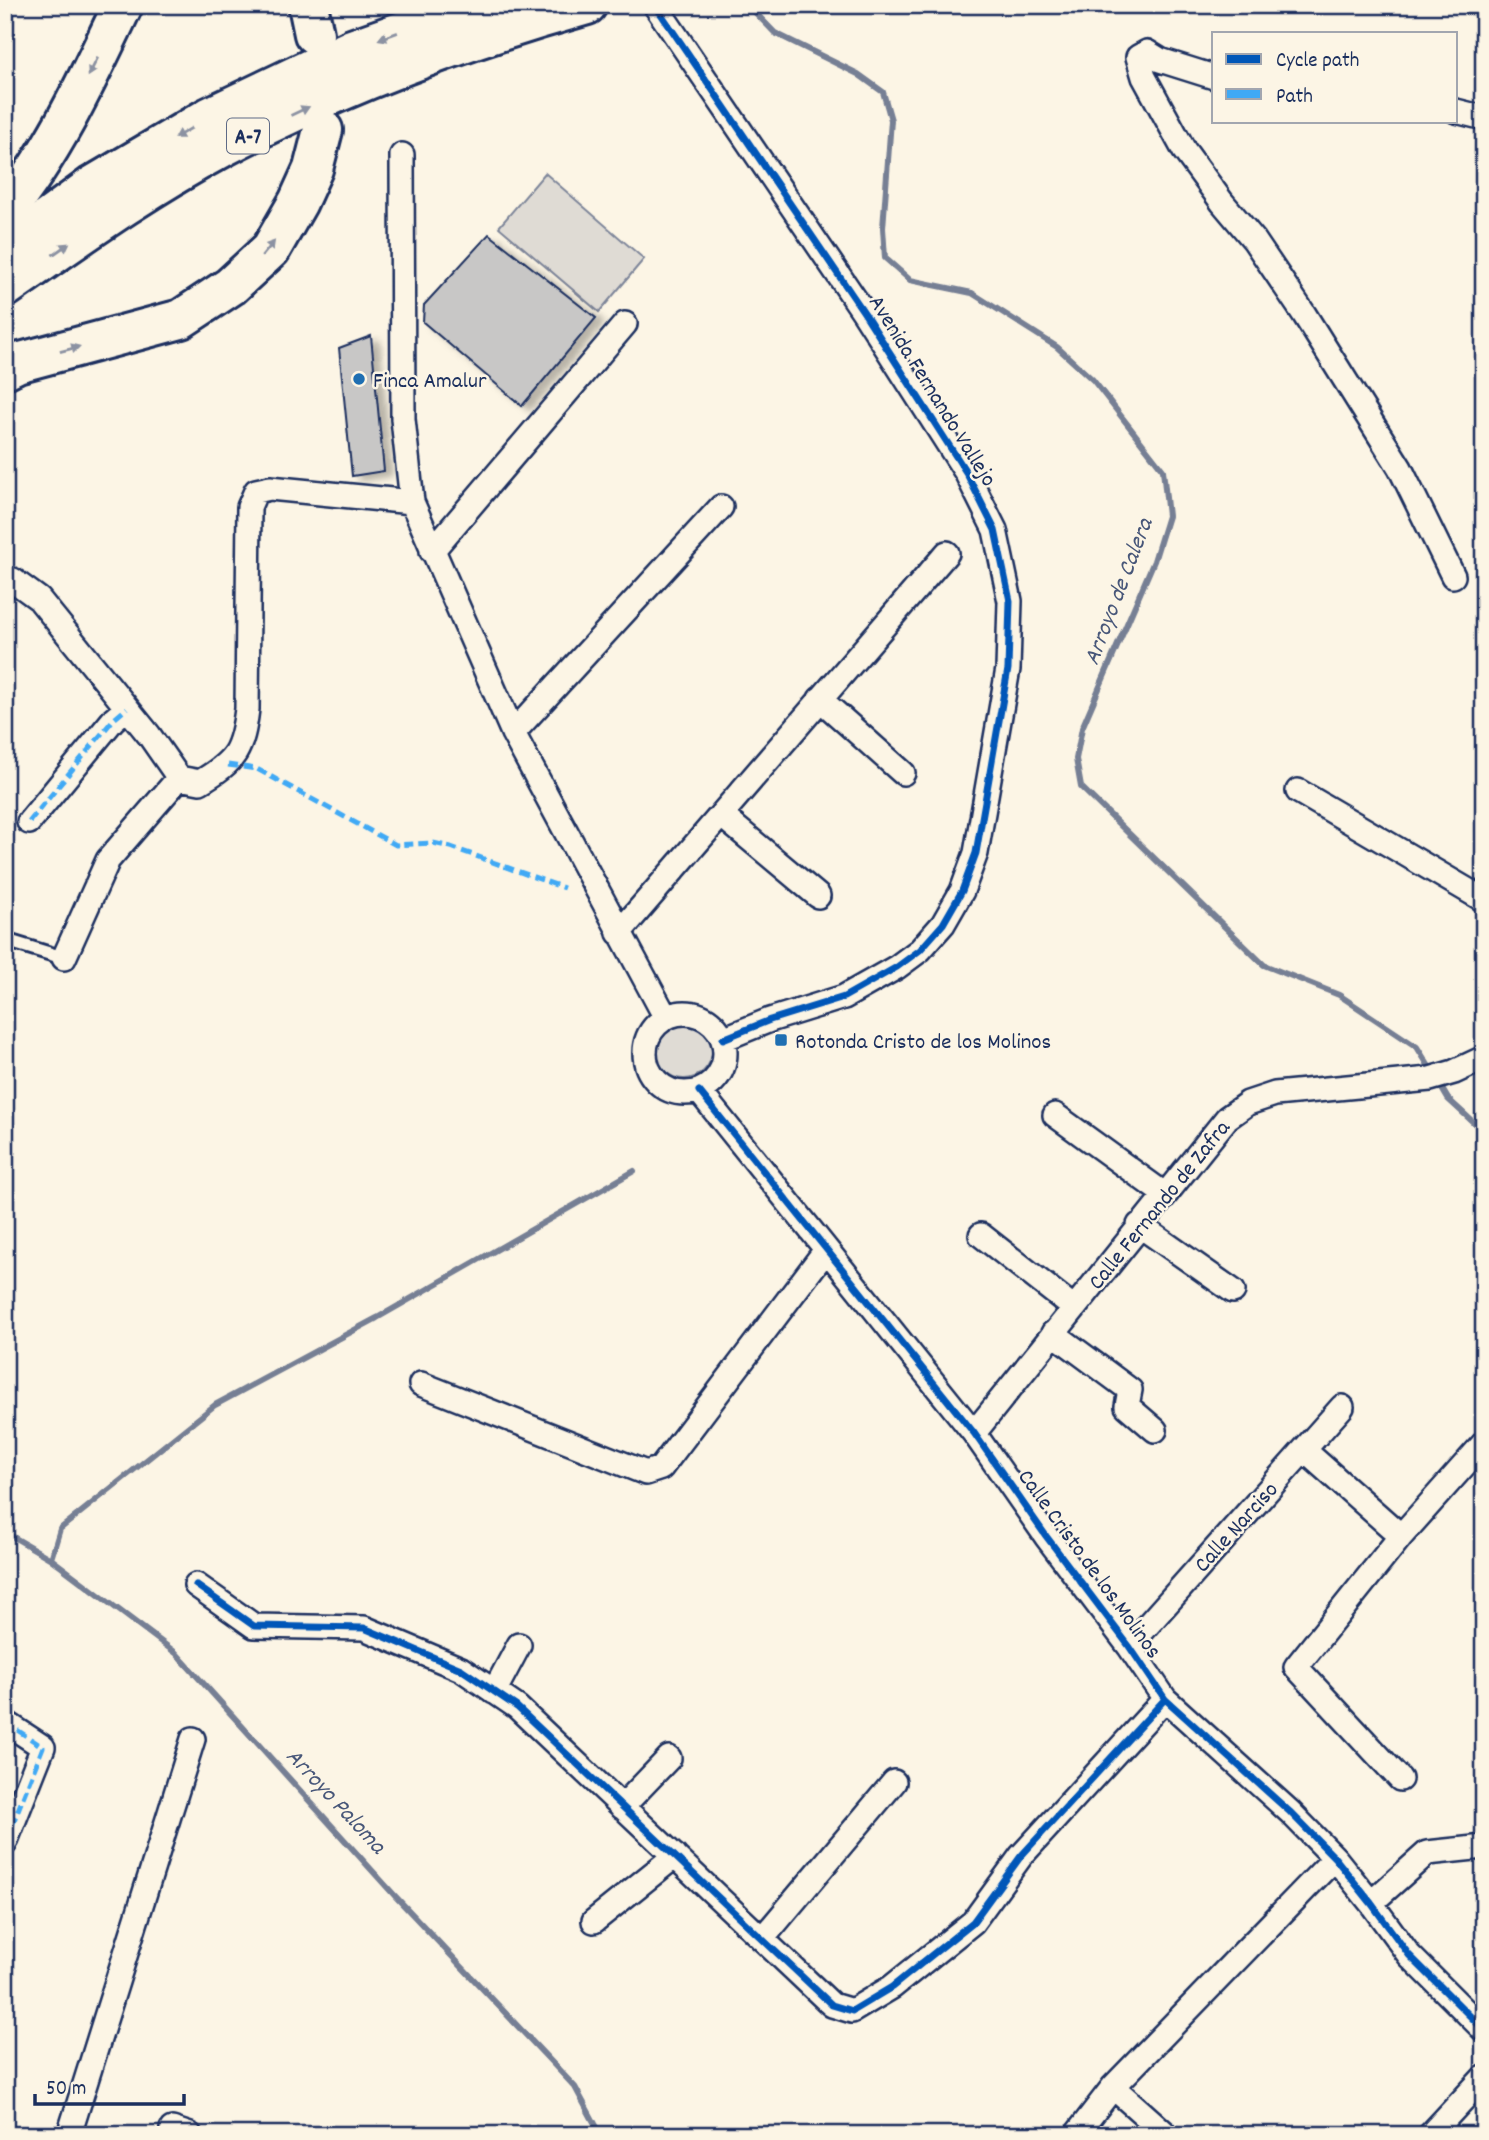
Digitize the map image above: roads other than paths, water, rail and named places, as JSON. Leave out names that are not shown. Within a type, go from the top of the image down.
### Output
[{"type":"highway","points":[[5,212],[51,145],[123,5]]},
{"type":"highway","name":"A-7","points":[[5,250],[92,186],[209,117],[352,49],[476,5]]},
{"type":"highway","name":"A-7","points":[[5,288],[117,210],[224,147],[365,80],[512,26],[587,5]]},
{"type":"highway","points":[[5,369],[17,363],[181,319],[231,286],[271,249],[313,169],[323,130]]},
{"type":"street","name":"Avenida Fernando Vallejo","points":[[655,5],[865,314],[966,472],[996,530],[1010,601],[1008,669],[976,853],[962,891],[943,924],[920,950],[897,967],[844,997],[723,1038]]},
{"type":"street","points":[[1212,76],[1160,60],[1147,52],[1138,57],[1144,77],[1184,150],[1261,251],[1400,468],[1453,576]]},
{"type":"street","points":[[1458,112],[1484,118]]},
{"type":"street","points":[[402,155],[403,419],[412,502],[513,733],[666,1018]]},
{"type":"street","points":[[432,551],[625,324]]},
{"type":"street","points":[[5,578],[13,580],[39,599],[127,708],[179,778],[200,782],[228,765],[244,736],[247,709],[249,507],[256,491],[270,488],[412,502]]},
{"type":"street","points":[[513,733],[720,507]]},
{"type":"street","points":[[618,933],[947,553]]},
{"type":"street","points":[[820,699],[903,773]]},
{"type":"street","points":[[29,822],[113,720],[127,708]]},
{"type":"street","points":[[64,958],[108,860],[179,778]]},
{"type":"street","points":[[1298,791],[1484,900]]},
{"type":"street","points":[[721,815],[818,896]]},
{"type":"street","points":[[679,1013],[692,1013],[705,1018],[716,1027],[723,1038],[724,1064],[710,1084],[698,1091],[685,1093],[661,1085],[646,1063],[648,1037],[655,1026],[679,1013]]},
{"type":"street","name":"Calle Fernando de Zafra","points":[[974,1433],[1227,1118],[1248,1103],[1275,1094],[1410,1082],[1454,1072],[1484,1058]]},
{"type":"street","name":"Calle Cristo de los Molinos","points":[[698,1091],[974,1433],[1165,1699],[1290,1812],[1335,1858],[1409,1955],[1474,2010],[1484,2030]]},
{"type":"street","points":[[1055,1115],[1164,1194]]},
{"type":"street","points":[[1139,1225],[1233,1291]]},
{"type":"street","points":[[981,1236],[1074,1308]]},
{"type":"street","points":[[421,1384],[646,1473],[661,1468],[826,1250]]},
{"type":"street","points":[[1054,1334],[1130,1390],[1127,1406],[1155,1430]]},
{"type":"street","name":"Calle Narciso","points":[[1129,1646],[1342,1407]]},
{"type":"street","points":[[1400,1779],[1296,1667],[1401,1536],[1484,1443]]},
{"type":"street","points":[[1304,1450],[1401,1536]]},
{"type":"street","points":[[196,1584],[254,1626],[364,1628],[461,1669],[517,1707],[832,2005],[852,2011],[892,1987],[973,1922],[1021,1856],[1165,1699]]},
{"type":"street","points":[[494,1692],[519,1645]]},
{"type":"street","points":[[5,1722],[43,1747],[5,1843]]},
{"type":"street","points":[[69,2135],[193,1738]]},
{"type":"street","points":[[622,1807],[670,1758]]},
{"type":"street","points":[[762,1939],[894,1783]]},
{"type":"street","points":[[1371,1903],[1427,1853],[1484,1847]]},
{"type":"street","points":[[594,1921],[675,1856]]},
{"type":"street","points":[[1076,2135],[1113,2087],[1335,1858]]},
{"type":"street","points":[[1430,2135],[1484,2077]]},
{"type":"street","points":[[1113,2087],[1167,2135]]},
{"type":"lane","points":[[5,940],[64,958]]},
{"type":"waterway","name":"Arroyo de Calera","points":[[748,5],[775,33],[858,74],[883,92],[891,120],[883,228],[885,258],[910,280],[972,293],[1057,347],[1093,380],[1163,470],[1168,516],[1154,561],[1082,728],[1076,759],[1081,787],[1264,965],[1339,995],[1417,1047],[1433,1073]]},
{"type":"waterway","name":"Arroyo de Calera","points":[[1438,1082],[1448,1099],[1484,1132]]},
{"type":"waterway","points":[[51,1559],[60,1529],[215,1405],[377,1318],[634,1171]]},
{"type":"waterway","name":"Arroyo Paloma","points":[[5,1532],[51,1559],[176,1653],[396,1897],[575,2087],[601,2135]]},
{"type":"place","name":"Finca Amalur","points":[[359,379]]},
{"type":"place","name":"Rotonda Cristo de los Molinos","points":[[781,1040]]}]
